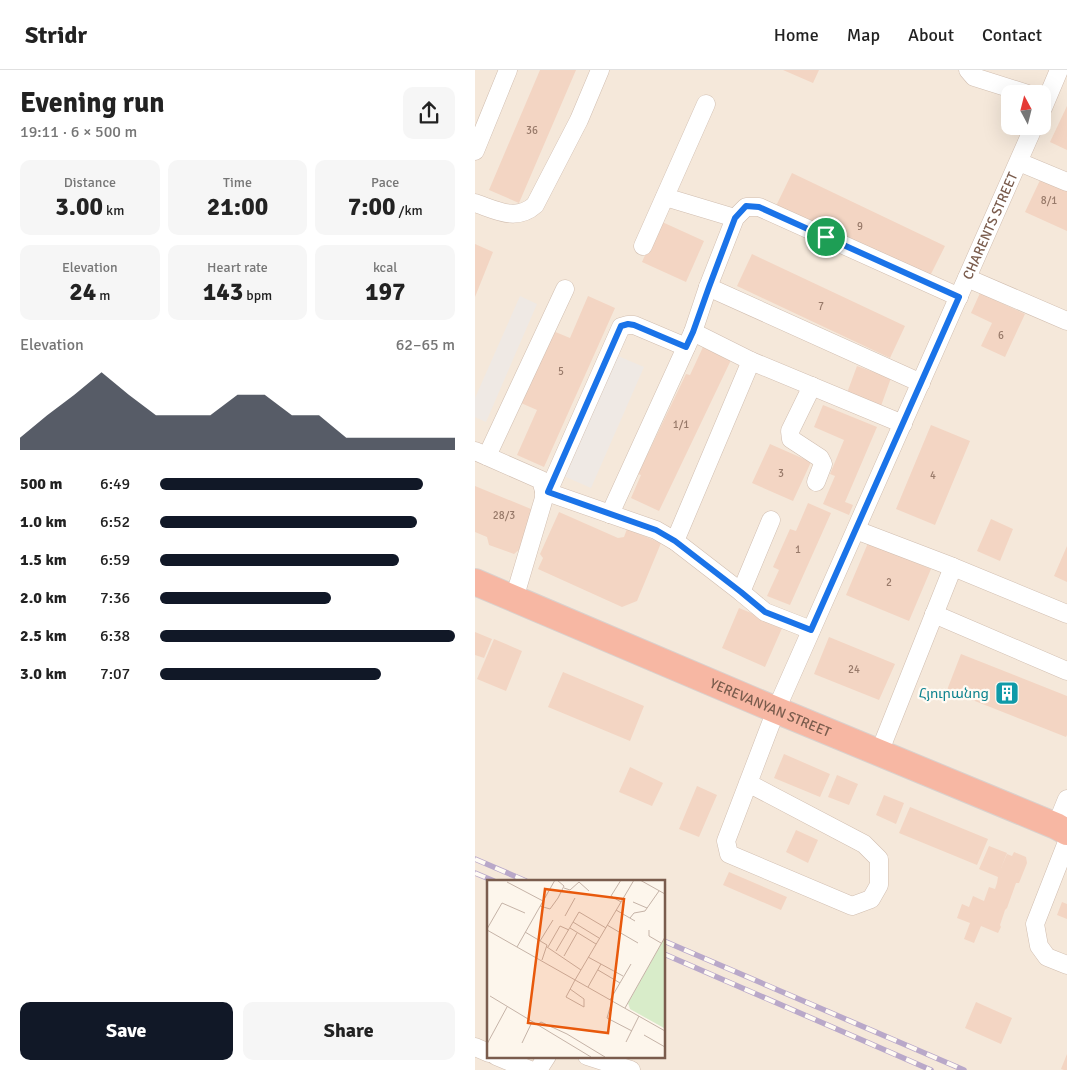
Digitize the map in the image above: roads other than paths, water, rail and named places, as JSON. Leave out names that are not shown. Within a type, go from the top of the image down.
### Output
[{"type":"highway","name":"YEREVANYAN STREET","points":[[475,582],[879,752],[1063,833]]},
{"type":"street","points":[[475,151],[509,70]]},
{"type":"street","points":[[475,203],[508,215],[527,212],[535,205],[579,120],[600,70]]},
{"type":"street","points":[[968,70],[974,77],[1001,86]]},
{"type":"street","points":[[1051,87],[1059,70]]},
{"type":"street","points":[[643,246],[706,104]]},
{"type":"street","name":"CHARENTS STREET","points":[[748,783],[864,844],[879,859],[879,885],[871,899],[852,906],[729,854],[726,841],[748,783],[776,710],[1031,135]]},
{"type":"street","points":[[1019,162],[1067,182]]},
{"type":"street","points":[[665,197],[735,218]]},
{"type":"street","points":[[610,514],[690,340],[735,218],[746,206],[759,207],[959,297]]},
{"type":"street","points":[[967,278],[1067,321]]},
{"type":"street","points":[[709,287],[921,383]]},
{"type":"street","points":[[565,289],[481,454],[541,480],[546,491],[656,530],[675,541],[765,612],[811,630]]},
{"type":"street","points":[[514,599],[546,491],[621,326],[634,325],[690,340],[751,360],[903,424]]},
{"type":"street","points":[[675,541],[751,360]]},
{"type":"street","points":[[812,386],[790,431],[791,439],[820,458],[823,464],[816,482]]},
{"type":"street","points":[[741,592],[771,520]]},
{"type":"street","points":[[856,530],[1067,614]]},
{"type":"street","points":[[879,752],[953,568]]},
{"type":"street","points":[[934,614],[1067,671]]},
{"type":"street","points":[[1067,799],[1063,833],[1035,924],[1039,946],[1047,958],[1067,965]]},
{"type":"street","points":[[475,1048],[487,1054]]},
{"type":"street","points":[[538,1070],[546,1058]]},
{"type":"street","points":[[593,1058],[631,1070]]},
{"type":"street","points":[[496,1059],[530,1070]]},
{"type":"railway","points":[[475,859],[524,880]]},
{"type":"railway","points":[[475,873],[492,880]]},
{"type":"railway","points":[[665,941],[964,1070]]},
{"type":"railway","points":[[665,954],[931,1070]]},
{"type":"place","name":"Հյուրանոց","points":[[1007,693]]}]
